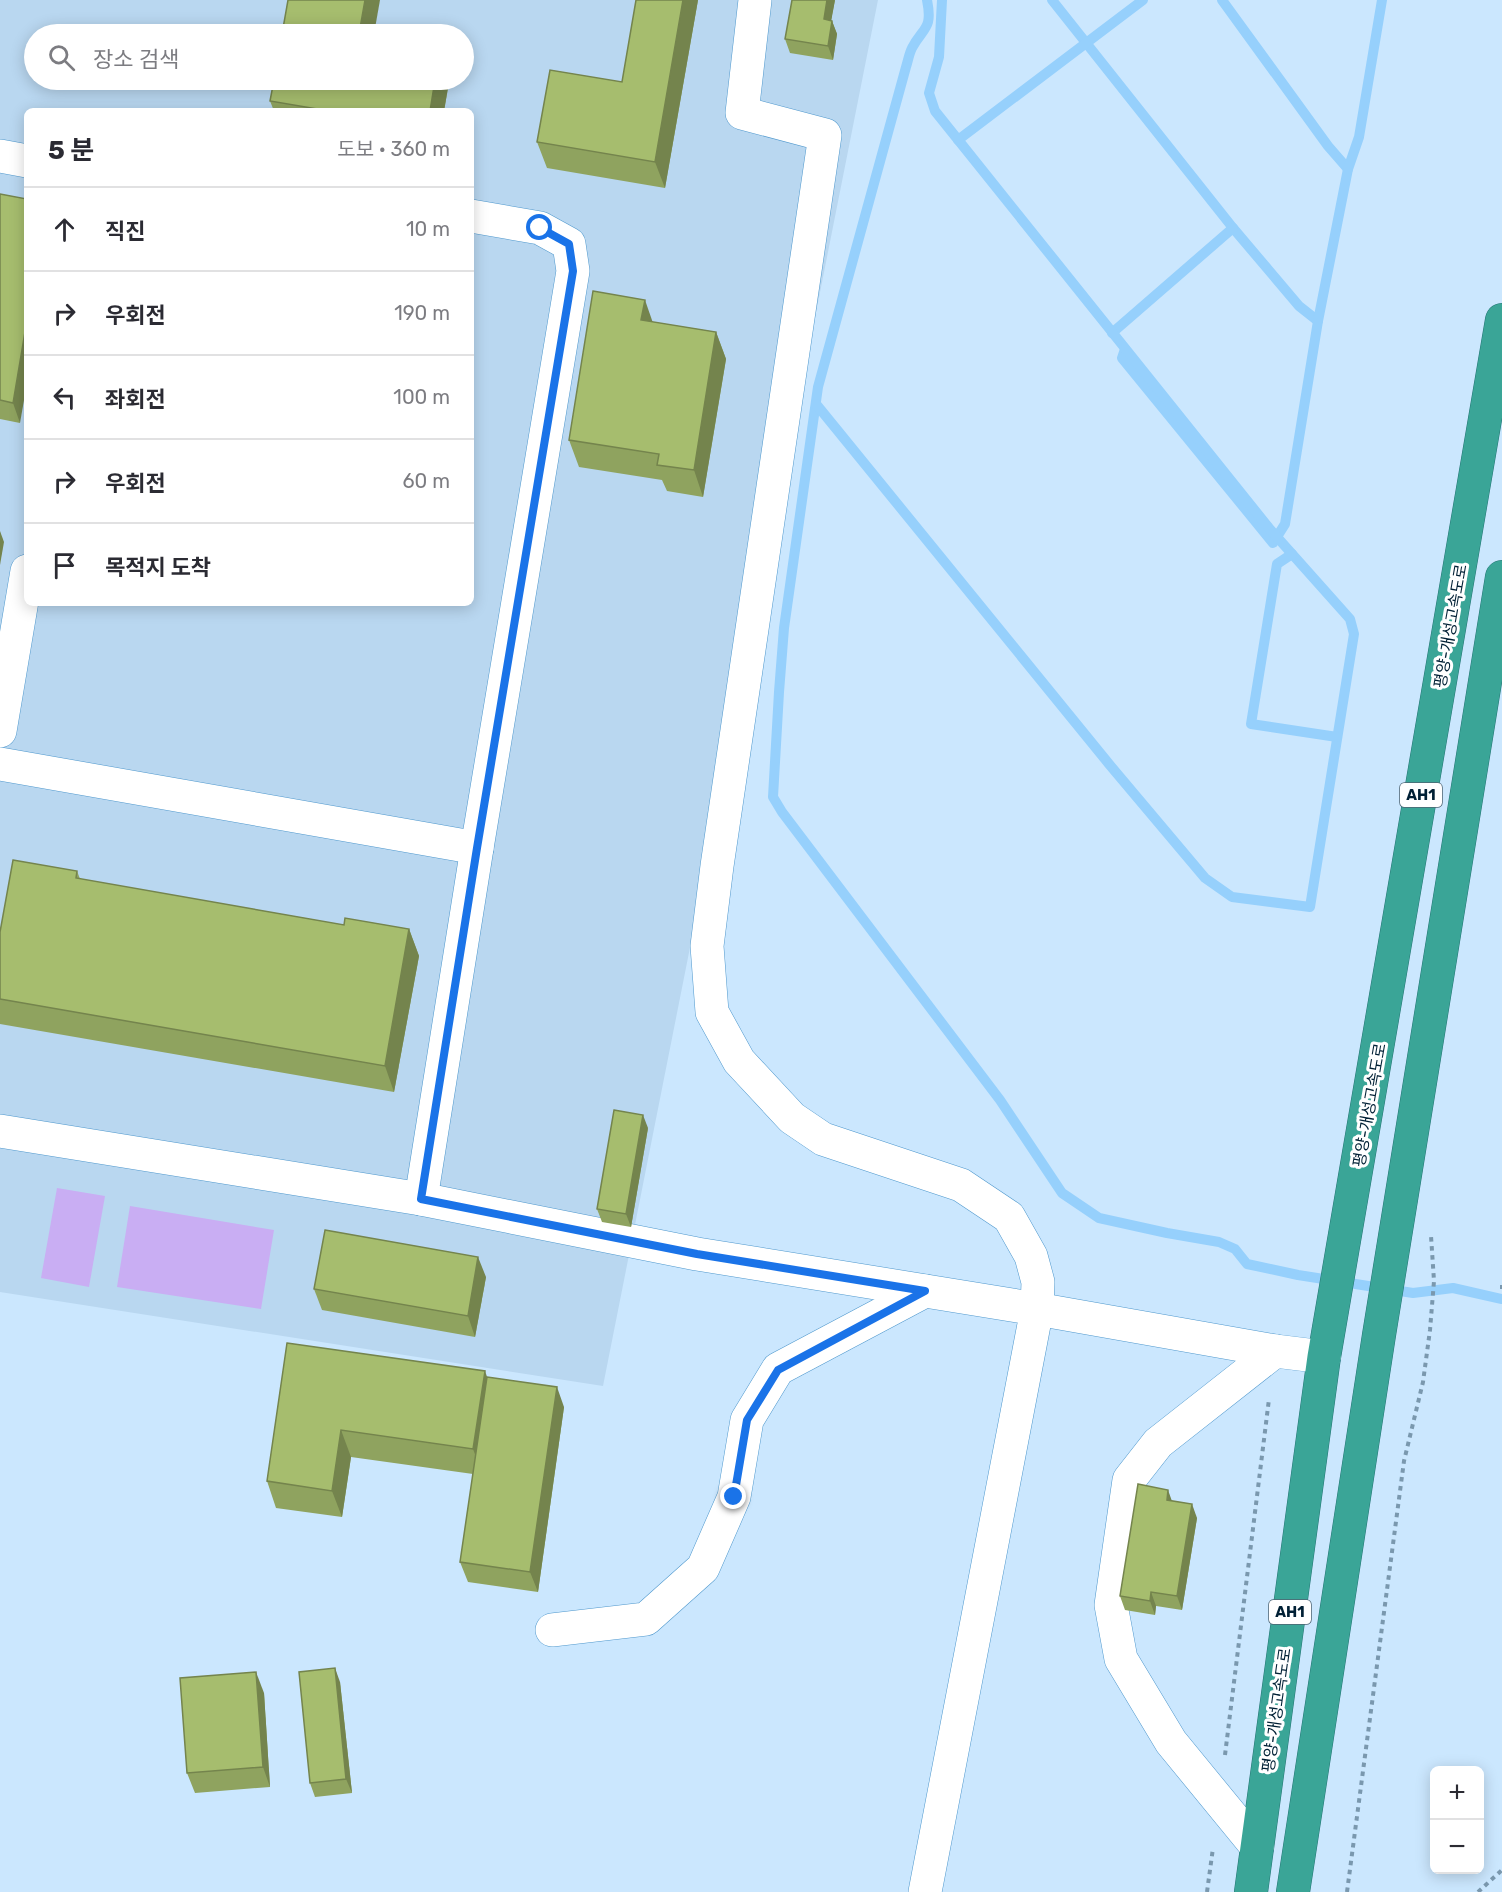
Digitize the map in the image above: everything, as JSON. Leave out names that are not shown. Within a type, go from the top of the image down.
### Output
[{"type":"highway","name":"평양-개성고속도로","points":[[1251,1892],[1327,1344],[1502,320]]},
{"type":"highway","name":"AH1","points":[[1293,1892],[1388,1277],[1502,577]]},
{"type":"lane","points":[[755,0],[742,113],[825,135],[717,866],[707,946],[712,1012],[739,1061],[792,1118],[823,1139],[961,1185],[1009,1217],[1031,1256],[1038,1282],[1037,1309],[925,1892]]},
{"type":"lane","points":[[0,156],[24,160]]},
{"type":"lane","points":[[421,1199],[573,271],[569,244],[540,228],[474,217]]},
{"type":"lane","points":[[0,731],[24,589]]},
{"type":"lane","points":[[0,764],[477,848]]},
{"type":"lane","points":[[0,1131],[421,1199],[697,1254],[1037,1309],[1275,1351],[1327,1344]]},
{"type":"lane","points":[[552,1630],[646,1618],[703,1568],[734,1497],[747,1420],[778,1370],[925,1291]]},
{"type":"lane","points":[[1257,1846],[1171,1742],[1120,1659],[1111,1605],[1129,1480],[1158,1443],[1275,1351]]},
{"type":"path","points":[[1347,1892],[1404,1461],[1423,1382],[1434,1281]]},
{"type":"path","points":[[1207,1892],[1275,1351]]},
{"type":"path","points":[[1478,1892],[1502,1870]]},
{"type":"shaded area","points":[[0,0],[878,0],[603,1386],[0,1292]]},
{"type":"shaded area","points":[[57,1188],[105,1196],[89,1287],[41,1278]]},
{"type":"shaded area","points":[[130,1206],[274,1230],[261,1309],[117,1287]]},
{"type":"building","points":[[288,0],[365,0],[361,24],[284,24]]},
{"type":"building","points":[[636,0],[683,0],[655,162],[537,142],[550,70],[622,82]]},
{"type":"building","points":[[792,0],[827,0],[824,19],[832,21],[828,46],[785,39]]},
{"type":"building","points":[[272,90],[433,90],[430,108],[311,108],[270,101]]},
{"type":"building","points":[[0,194],[24,198],[24,338],[13,403],[0,400]]},
{"type":"building","points":[[593,291],[645,300],[641,320],[716,332],[694,470],[657,465],[659,454],[569,440]]},
{"type":"building","points":[[13,860],[77,871],[76,878],[344,925],[345,918],[409,929],[385,1066],[0,999],[0,932]]},
{"type":"building","points":[[614,1110],[643,1115],[626,1214],[597,1209]]},
{"type":"building","points":[[325,1230],[478,1257],[468,1316],[314,1289]]},
{"type":"building","points":[[287,1343],[485,1371],[473,1449],[341,1430],[332,1491],[267,1481]]},
{"type":"building","points":[[487,1377],[557,1387],[530,1572],[460,1562]]},
{"type":"building","points":[[1138,1484],[1168,1490],[1167,1500],[1192,1504],[1177,1596],[1151,1592],[1150,1601],[1120,1596]]},
{"type":"building","points":[[335,1668],[346,1779],[310,1783],[299,1672]]},
{"type":"building","points":[[256,1672],[263,1767],[187,1773],[180,1678]]},
{"type":"waterway","points":[[927,0],[928,23],[909,55],[818,387],[784,628],[773,797],[1000,1100],[1062,1193],[1099,1218],[1219,1242],[1235,1249],[1247,1264],[1298,1275],[1413,1293],[1453,1288],[1502,1299]]},
{"type":"waterway","points":[[816,404],[1109,764],[1205,878],[1232,897],[1310,907],[1354,634],[1350,619],[1269,528],[935,111],[929,93],[939,57],[942,0]]},
{"type":"waterway","points":[[1052,0],[1233,228],[1299,306],[1318,321]]},
{"type":"waterway","points":[[958,140],[1143,0]]},
{"type":"waterway","points":[[1222,0],[1328,146],[1348,169]]},
{"type":"waterway","points":[[1125,349],[1122,358],[1273,543],[1285,524],[1318,321],[1348,169],[1359,137],[1382,0]]},
{"type":"waterway","points":[[1112,333],[1233,228]]},
{"type":"waterway","points":[[1292,554],[1277,564],[1251,724],[1337,737]]},
{"type":"route","points":[[540,228],[569,244],[573,271],[421,1199],[697,1254],[925,1291],[778,1370],[747,1420],[734,1497]]}]
